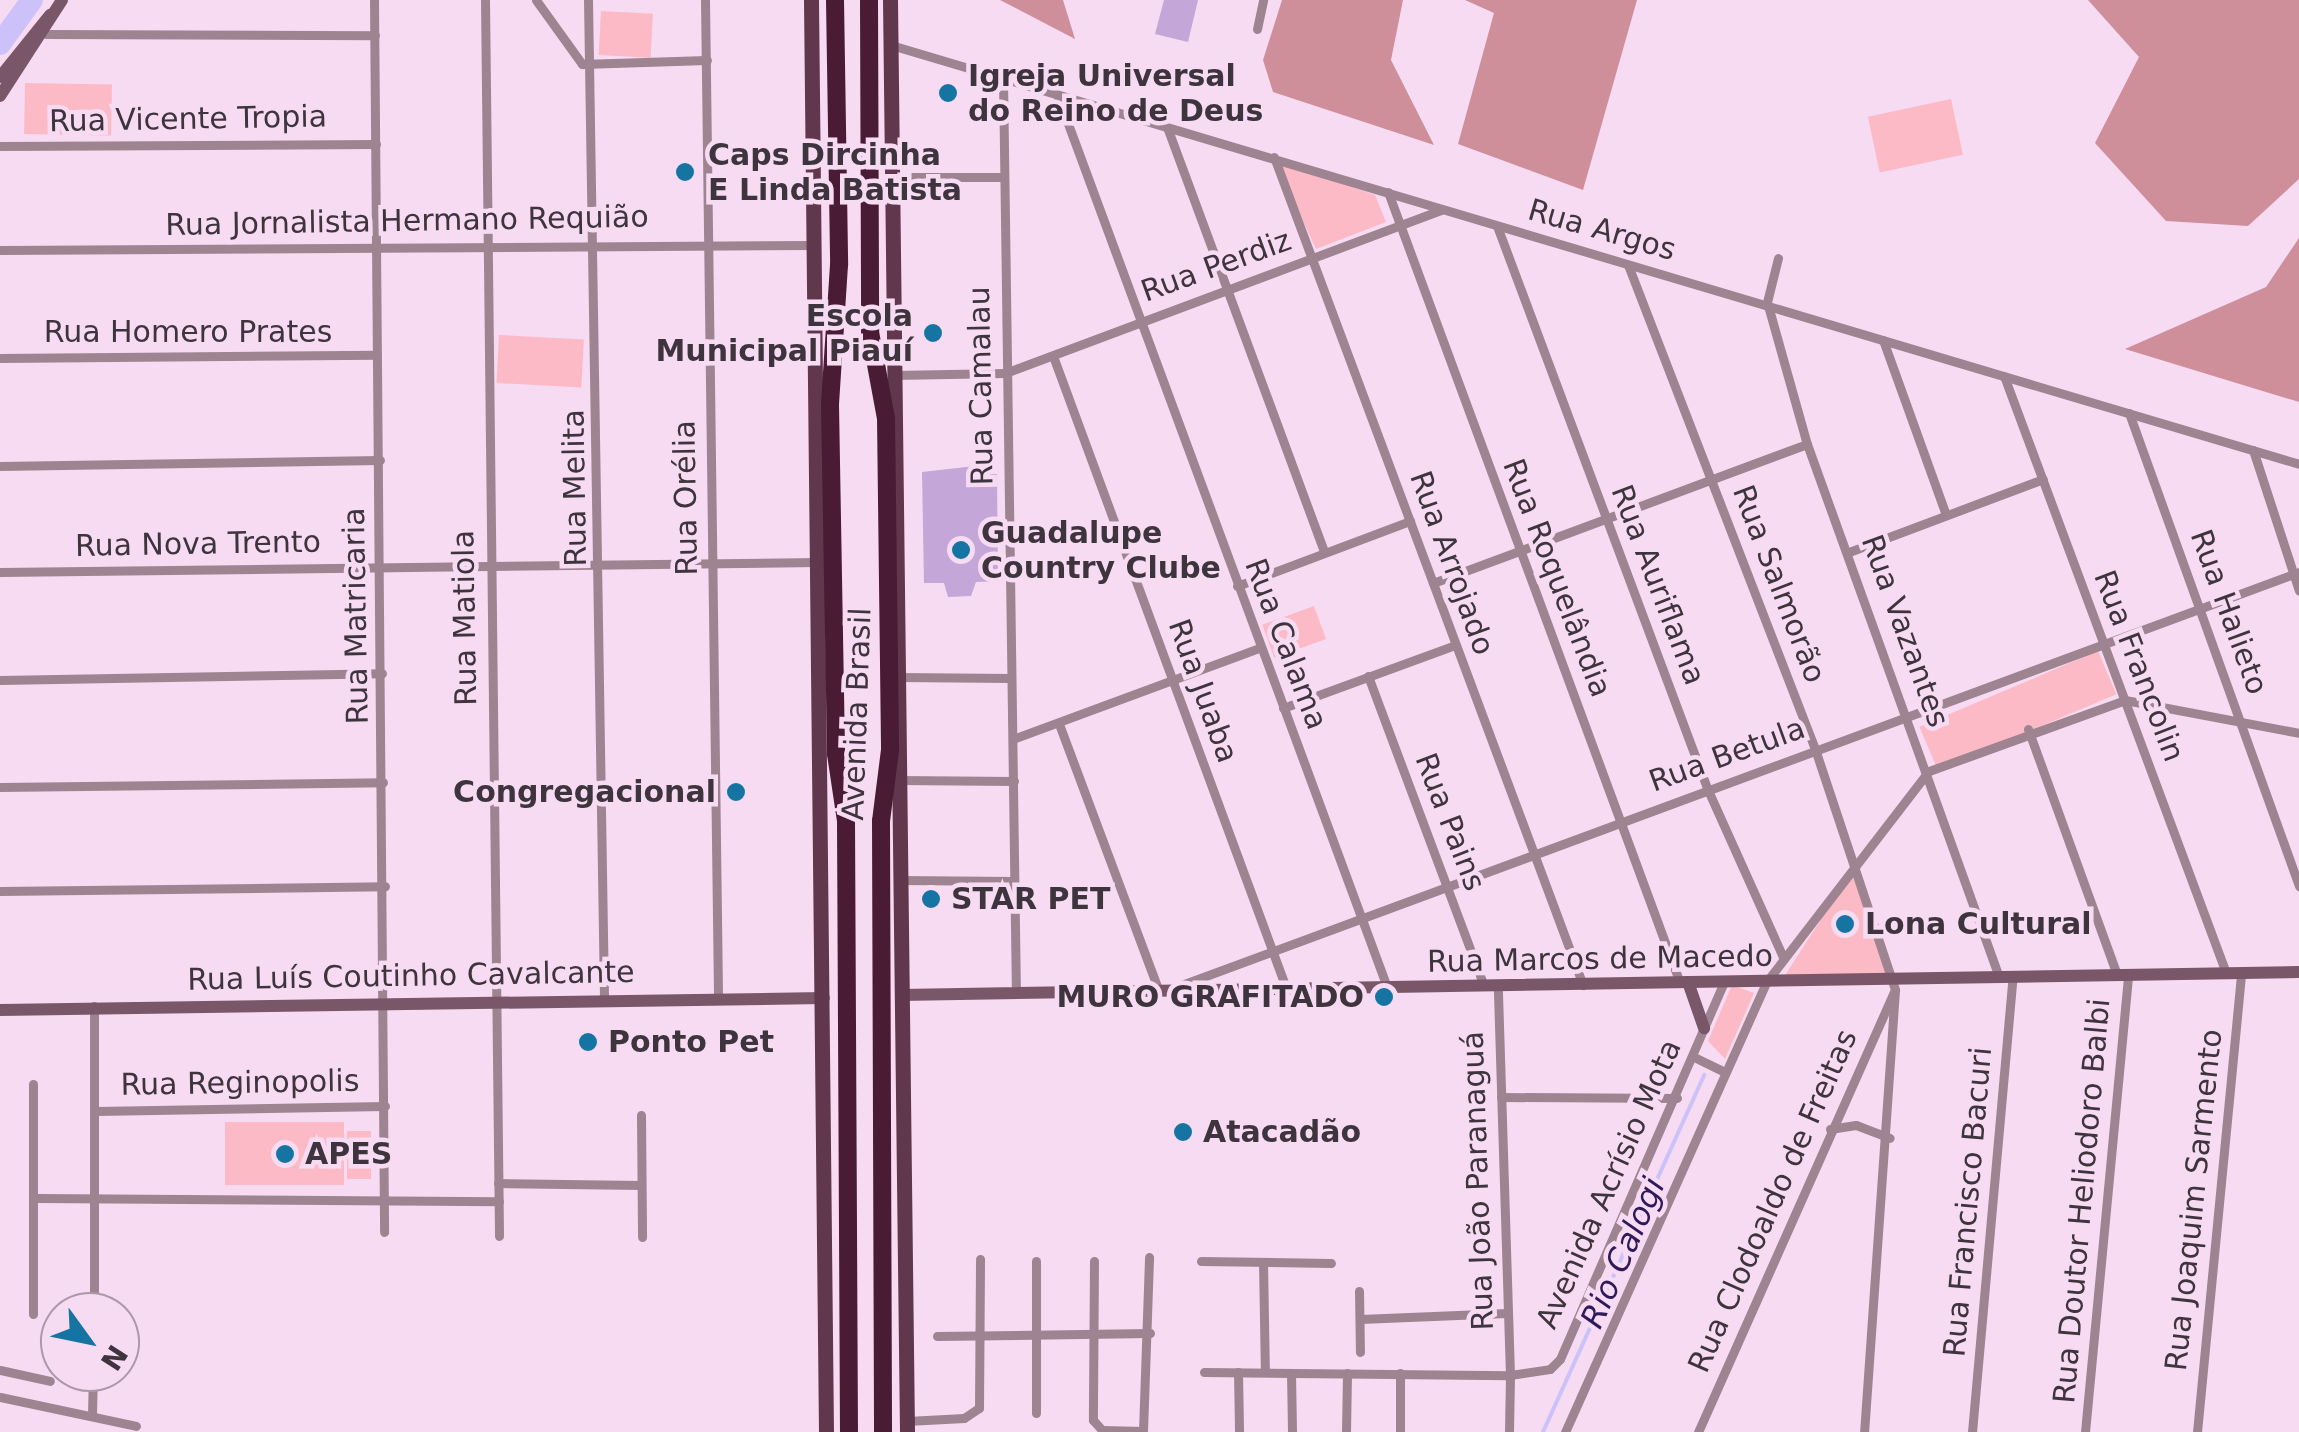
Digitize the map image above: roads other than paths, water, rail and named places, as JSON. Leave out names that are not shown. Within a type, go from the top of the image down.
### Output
[{"type":"highway","name":"Avenida Brasil","points":[[835,0],[838,265],[830,405],[836,754],[846,821],[849,1432]]},
{"type":"highway","name":"Avenida Brasil","points":[[868,0],[870,332],[886,418],[890,711],[879,1033],[883,1432]]},
{"type":"main road","name":"Avenida Brasil","points":[[811,0],[826,1432]]},
{"type":"main road","name":"Avenida Brasil","points":[[890,0],[907,1426]]},
{"type":"main road","points":[[0,96],[46,34],[62,1]]},
{"type":"main road","points":[[0,77],[62,1]]},
{"type":"main road","name":"Rua Marcos de Macedo","points":[[901,995],[1766,981],[1894,986],[2006,977],[2299,972]]},
{"type":"main road","points":[[1684,982],[1704,1028]]},
{"type":"main road","name":"Rua Luís Coutinho Cavalcante","points":[[0,1010],[498,999],[824,998]]},
{"type":"street","name":"Rua Matricaria","points":[[374,0],[385,886],[384,1232]]},
{"type":"street","name":"Rua Matiola","points":[[486,0],[489,565],[500,1236]]},
{"type":"street","points":[[536,0],[572,54],[590,65],[707,60]]},
{"type":"street","name":"Rua Melita","points":[[588,0],[596,244],[604,998]]},
{"type":"street","name":"Rua Orélia","points":[[705,0],[718,996]]},
{"type":"street","points":[[1256,29],[1263,0]]},
{"type":"street","points":[[46,34],[374,35]]},
{"type":"street","name":"Rua Argos","points":[[891,45],[1628,265],[1767,302],[2299,464]]},
{"type":"street","name":"Rua Camalau","points":[[1004,78],[1016,993]]},
{"type":"street","name":"Rua Calama","points":[[1057,94],[1387,987]]},
{"type":"street","points":[[1167,127],[1324,551]]},
{"type":"street","name":"Rua Vicente Tropia","points":[[0,146],[376,144]]},
{"type":"street","name":"Rua Arrojado","points":[[1274,157],[1583,985]]},
{"type":"street","points":[[892,177],[1004,177]]},
{"type":"street","name":"Rua Roquelândia","points":[[1388,192],[1396,227],[1684,982]]},
{"type":"street","name":"Rua Perdiz","points":[[894,375],[1005,373],[1228,287],[1445,210]]},
{"type":"street","name":"Rua Auriflama","points":[[1497,226],[1708,788],[1783,957]]},
{"type":"street","name":"Rua Jornalista Hermano Requião","points":[[0,250],[486,244],[814,245]]},
{"type":"street","points":[[1767,302],[1778,258]]},
{"type":"street","name":"Rua Salmorão","points":[[1628,265],[1816,749],[1894,986]]},
{"type":"street","name":"Rua Vazantes","points":[[1767,302],[1807,444],[2006,977]]},
{"type":"street","points":[[1883,340],[1946,515]]},
{"type":"street","name":"Rua Homero Prates","points":[[0,358],[377,355]]},
{"type":"street","name":"Rua Juaba","points":[[1052,356],[1286,988]]},
{"type":"street","name":"Rua Francolin","points":[[2004,376],[2102,642],[2234,973]]},
{"type":"street","name":"Rua Halieto","points":[[2129,414],[2299,886]]},
{"type":"street","points":[[1433,583],[1807,444]]},
{"type":"street","points":[[2253,450],[2299,590]]},
{"type":"street","points":[[0,466],[380,460]]},
{"type":"street","points":[[1849,552],[2043,480]]},
{"type":"street","points":[[1237,586],[1410,521]]},
{"type":"street","name":"Rua Nova Trento","points":[[0,572],[818,562]]},
{"type":"street","name":"Rua Betula","points":[[1173,988],[1272,947],[1364,918],[2200,605],[2296,573]]},
{"type":"street","points":[[1284,708],[1455,645]]},
{"type":"street","points":[[1013,738],[1259,648]]},
{"type":"street","points":[[0,680],[382,673]]},
{"type":"street","name":"Rua Pains","points":[[1368,676],[1490,986]]},
{"type":"street","points":[[898,677],[1010,678]]},
{"type":"street","points":[[1929,771],[2028,729],[2125,700],[2299,734]]},
{"type":"street","points":[[1059,724],[1158,989]]},
{"type":"street","points":[[2028,729],[2123,975]]},
{"type":"street","name":"Avenida Acrísio Mota","points":[[1565,1432],[1721,1070],[1766,981],[1929,771]]},
{"type":"street","points":[[899,780],[1014,780]]},
{"type":"street","points":[[0,787],[383,782]]},
{"type":"street","points":[[900,880],[1014,881]]},
{"type":"street","points":[[0,891],[385,886]]},
{"type":"street","name":"Rua Joaquim Sarmento","points":[[2196,1432],[2234,973]]},
{"type":"street","name":"Rua Doutor Heliodoro Balbi","points":[[2085,1432],[2123,975]]},
{"type":"street","name":"Rua Francisco Bacuri","points":[[1972,1432],[2006,977]]},
{"type":"street","name":"Avenida Acrísio Mota","points":[[1204,1372],[1510,1375],[1560,1359],[1677,1098],[1724,982]]},
{"type":"street","name":"Rua João Paranaguá","points":[[1490,986],[1501,1097],[1510,1375]]},
{"type":"street","points":[[1864,1432],[1890,1138],[1894,986]]},
{"type":"street","name":"Rua Clodoaldo de Freitas","points":[[1698,1432],[1894,986]]},
{"type":"street","points":[[94,1006],[94,1292]]},
{"type":"street","points":[[1694,1057],[1721,1070]]},
{"type":"street","points":[[33,1084],[37,1198],[33,1314]]},
{"type":"street","points":[[1501,1097],[1677,1098]]},
{"type":"street","name":"Rua Reginopolis","points":[[96,1110],[385,1106]]},
{"type":"street","points":[[641,1115],[642,1238]]},
{"type":"street","points":[[1830,1129],[1856,1125],[1890,1138]]},
{"type":"street","points":[[498,1183],[641,1185]]},
{"type":"street","points":[[37,1198],[499,1201]]},
{"type":"street","points":[[1094,1261],[1095,1426],[1144,1431],[1150,1333],[1149,1257]]},
{"type":"street","points":[[907,1426],[976,1413],[980,1259]]},
{"type":"street","points":[[1036,1261],[1036,1412]]},
{"type":"street","points":[[1201,1261],[1330,1263]]},
{"type":"street","points":[[1264,1262],[1265,1372]]},
{"type":"street","points":[[1359,1291],[1360,1352]]},
{"type":"street","points":[[1360,1318],[1507,1312]]},
{"type":"street","points":[[937,1336],[1150,1333]]},
{"type":"street","points":[[0,1370],[40,1379]]},
{"type":"street","points":[[1238,1372],[1239,1432]]},
{"type":"street","points":[[1292,1373],[1292,1432]]},
{"type":"street","points":[[1346,1432],[1347,1373]]},
{"type":"street","points":[[1400,1373],[1400,1432]]},
{"type":"street","points":[[1509,1432],[1510,1375]]},
{"type":"street","points":[[92,1392],[92,1415]]},
{"type":"street","points":[[0,1397],[136,1426]]},
{"type":"waterway","points":[[0,44],[32,0]]},
{"type":"waterway","name":"Rio Calogi","points":[[1543,1432],[1704,1075]]},
{"type":"place","name":"Igreja Universal do Reino de Deus","points":[[948,93]]},
{"type":"place","name":"Caps Dircinha E Linda Batista","points":[[685,172]]},
{"type":"place","name":"Escola Municipal Piauí","points":[[933,333]]},
{"type":"place","name":"Guadalupe Country Clube","points":[[961,550]]},
{"type":"place","name":"Congregacional","points":[[736,792]]},
{"type":"place","name":"STAR PET","points":[[931,899]]},
{"type":"place","name":"Lona Cultural","points":[[1845,924]]},
{"type":"place","name":"MURO GRAFITADO","points":[[1384,997]]},
{"type":"place","name":"Ponto Pet","points":[[588,1042]]},
{"type":"place","name":"Atacadão","points":[[1183,1132]]},
{"type":"place","name":"APES","points":[[285,1154]]}]
